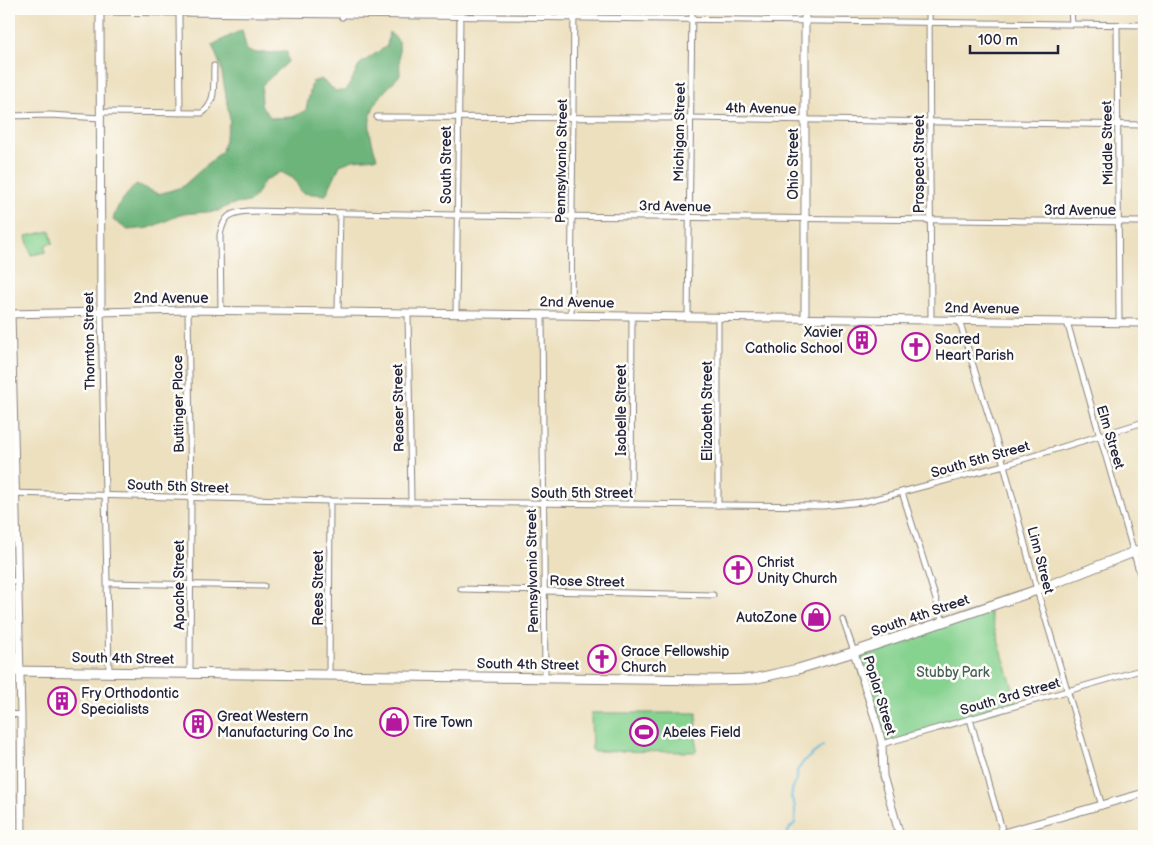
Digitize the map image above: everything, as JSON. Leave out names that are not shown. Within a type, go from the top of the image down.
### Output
[{"type":"highway","name":"South 4th Street","points":[[9,670],[714,680],[753,678],[798,669],[854,652],[1037,590],[1144,548]]},
{"type":"street","points":[[224,9],[224,15]]},
{"type":"street","points":[[342,9],[342,17]]},
{"type":"street","name":"Pennsylvania Street","points":[[571,314],[574,9]]},
{"type":"street","name":"Michigan Street","points":[[688,316],[692,9]]},
{"type":"street","name":"Ohio Street","points":[[805,9],[805,318]]},
{"type":"street","name":"Prospect Street","points":[[929,9],[931,319]]},
{"type":"street","points":[[1072,9],[1072,24]]},
{"type":"street","points":[[101,10],[179,14],[342,17],[1144,25]]},
{"type":"street","name":"Thornton Street","points":[[101,10],[101,310],[109,672]]},
{"type":"street","points":[[179,14],[180,113]]},
{"type":"street","name":"South Street","points":[[456,313],[460,18]]},
{"type":"street","name":"Middle Street","points":[[1118,24],[1119,322]]},
{"type":"street","points":[[9,116],[202,113],[212,103],[214,66]]},
{"type":"street","name":"4th Avenue","points":[[377,117],[691,118],[1144,125]]},
{"type":"street","name":"3rd Avenue","points":[[221,310],[220,235],[222,223],[228,216],[240,212],[1144,222]]},
{"type":"street","points":[[338,311],[340,213]]},
{"type":"street","name":"2nd Avenue","points":[[10,314],[101,310],[221,310],[1144,323]]},
{"type":"street","name":"Buttinger Place","points":[[188,310],[191,498]]},
{"type":"street","name":"Reaser Street","points":[[408,313],[411,502]]},
{"type":"street","points":[[10,314],[12,493],[20,671],[22,836]]},
{"type":"street","name":"Pennsylvania Street","points":[[542,314],[545,678]]},
{"type":"street","name":"Isabelle Street","points":[[631,504],[632,316]]},
{"type":"street","name":"Elizabeth Street","points":[[718,317],[718,505]]},
{"type":"street","name":"Linn Street","points":[[960,320],[1004,465],[1037,590],[1102,806]]},
{"type":"street","name":"Elm Street","points":[[1066,322],[1144,588]]},
{"type":"street","name":"South 5th Street","points":[[12,493],[330,501],[823,506],[863,502],[902,492],[1004,465],[1144,422]]},
{"type":"street","points":[[902,492],[943,622]]},
{"type":"street","name":"Apache Street","points":[[190,673],[191,498]]},
{"type":"street","name":"Rees Street","points":[[329,675],[330,501]]},
{"type":"street","points":[[9,581],[17,581]]},
{"type":"street","points":[[108,583],[264,586]]},
{"type":"street","name":"Rose Street","points":[[461,589],[714,595]]},
{"type":"street","name":"Poplar Street","points":[[843,620],[882,744],[884,776],[900,836]]},
{"type":"street","name":"South 3rd Street","points":[[882,744],[1144,668]]},
{"type":"street","points":[[9,714],[21,715]]},
{"type":"street","points":[[970,719],[1003,833]]},
{"type":"street","points":[[993,836],[1144,793]]},
{"type":"green space","points":[[242,30],[247,51],[258,53],[287,52],[288,62],[262,85],[261,105],[271,118],[293,117],[306,110],[312,82],[321,79],[336,91],[346,91],[360,64],[387,46],[389,32],[399,41],[400,75],[376,104],[370,121],[372,143],[377,158],[353,160],[340,165],[326,195],[302,193],[294,179],[281,172],[264,181],[255,197],[249,202],[230,205],[218,211],[182,214],[149,228],[128,230],[113,220],[119,205],[136,184],[159,194],[182,187],[222,151],[230,120],[221,67],[212,45]]},
{"type":"green space","points":[[50,231],[53,243],[45,245],[46,252],[31,255],[26,236]]},
{"type":"green space","name":"Stubby Park","points":[[988,607],[1018,705],[882,744],[854,652]]},
{"type":"green space","name":"Abeles Field","points":[[591,713],[697,713],[696,752],[592,751]]},
{"type":"waterway","points":[[786,836],[795,823],[795,806],[791,797],[797,779],[797,771],[804,761],[823,746]]},
{"type":"place","name":"Xavier Catholic School","points":[[862,340]]},
{"type":"place","name":"Sacred Heart Parish","points":[[916,347]]},
{"type":"place","name":"Christ Unity Church","points":[[738,570]]},
{"type":"place","name":"AutoZone","points":[[816,617]]},
{"type":"place","name":"Grace Fellowship Church","points":[[602,659]]},
{"type":"place","name":"Fry Orthodontic Specialists","points":[[62,701]]},
{"type":"place","name":"Tire Town","points":[[394,722]]},
{"type":"place","name":"Great Western Manufacturing Co Inc","points":[[198,724]]},
{"type":"place","name":"Abeles Field","points":[[644,732]]}]
